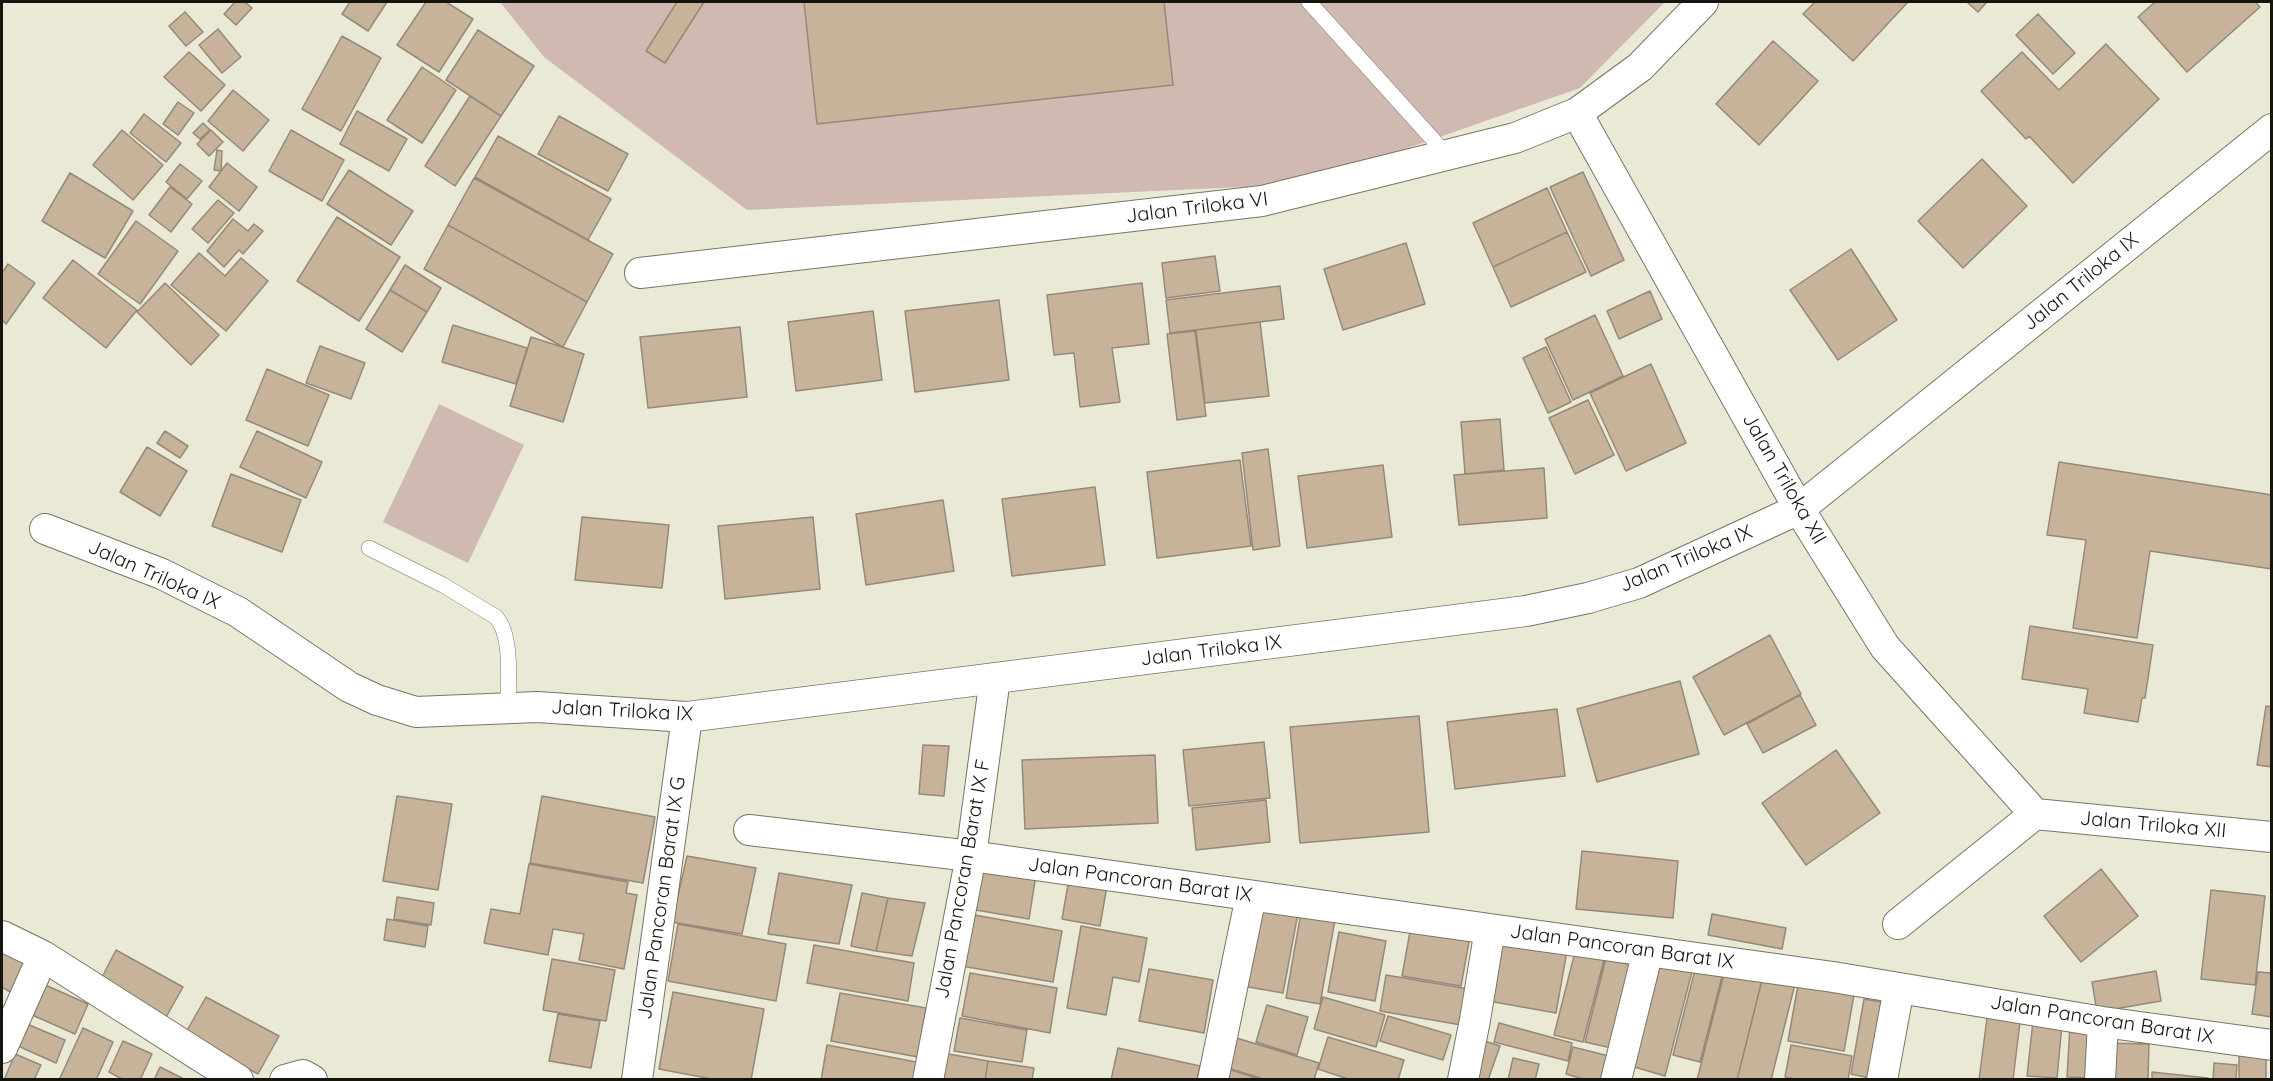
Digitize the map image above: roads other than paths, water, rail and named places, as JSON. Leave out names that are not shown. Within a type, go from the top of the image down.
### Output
[{"type":"street","name":"Jalan Triloka VI","points":[[640,273],[1262,201],[1515,138],[1577,113],[1640,67],[1702,2]]},
{"type":"street","name":"Jalan Triloka XII","points":[[1577,113],[1799,509],[1886,647],[2035,814],[2271,837]]},
{"type":"street","name":"Jalan Triloka IX","points":[[45,529],[162,574],[238,612],[349,687],[376,700],[416,711],[537,707],[687,717],[1526,611],[1588,598],[1639,583],[1799,509],[2271,129]]},
{"type":"street","name":"Jalan Pancoran Barat IX F","points":[[928,1080],[971,856],[995,678]]},
{"type":"street","name":"Jalan Pancoran Barat IX G","points":[[637,1080],[687,717]]},
{"type":"street","points":[[1898,924],[2035,814]]},
{"type":"street","name":"Jalan Pancoran Barat IX","points":[[749,830],[971,856],[1490,928],[2271,1046]]},
{"type":"street","points":[[1213,1080],[1251,896]]},
{"type":"street","points":[[1463,1080],[1490,928]]},
{"type":"street","points":[[2,936],[43,956],[238,1080]]},
{"type":"street","points":[[1616,1080],[1648,951]]},
{"type":"street","points":[[2,1048],[43,956]]},
{"type":"street","points":[[1882,1080],[1899,988]]},
{"type":"street","points":[[2100,1080],[2103,1022]]},
{"type":"street","points":[[285,1080],[303,1076],[312,1080]]},
{"type":"lane","points":[[1309,2],[1447,155]]},
{"type":"lane","points":[[369,548],[443,585],[496,617],[502,624],[506,637],[508,708]]}]
